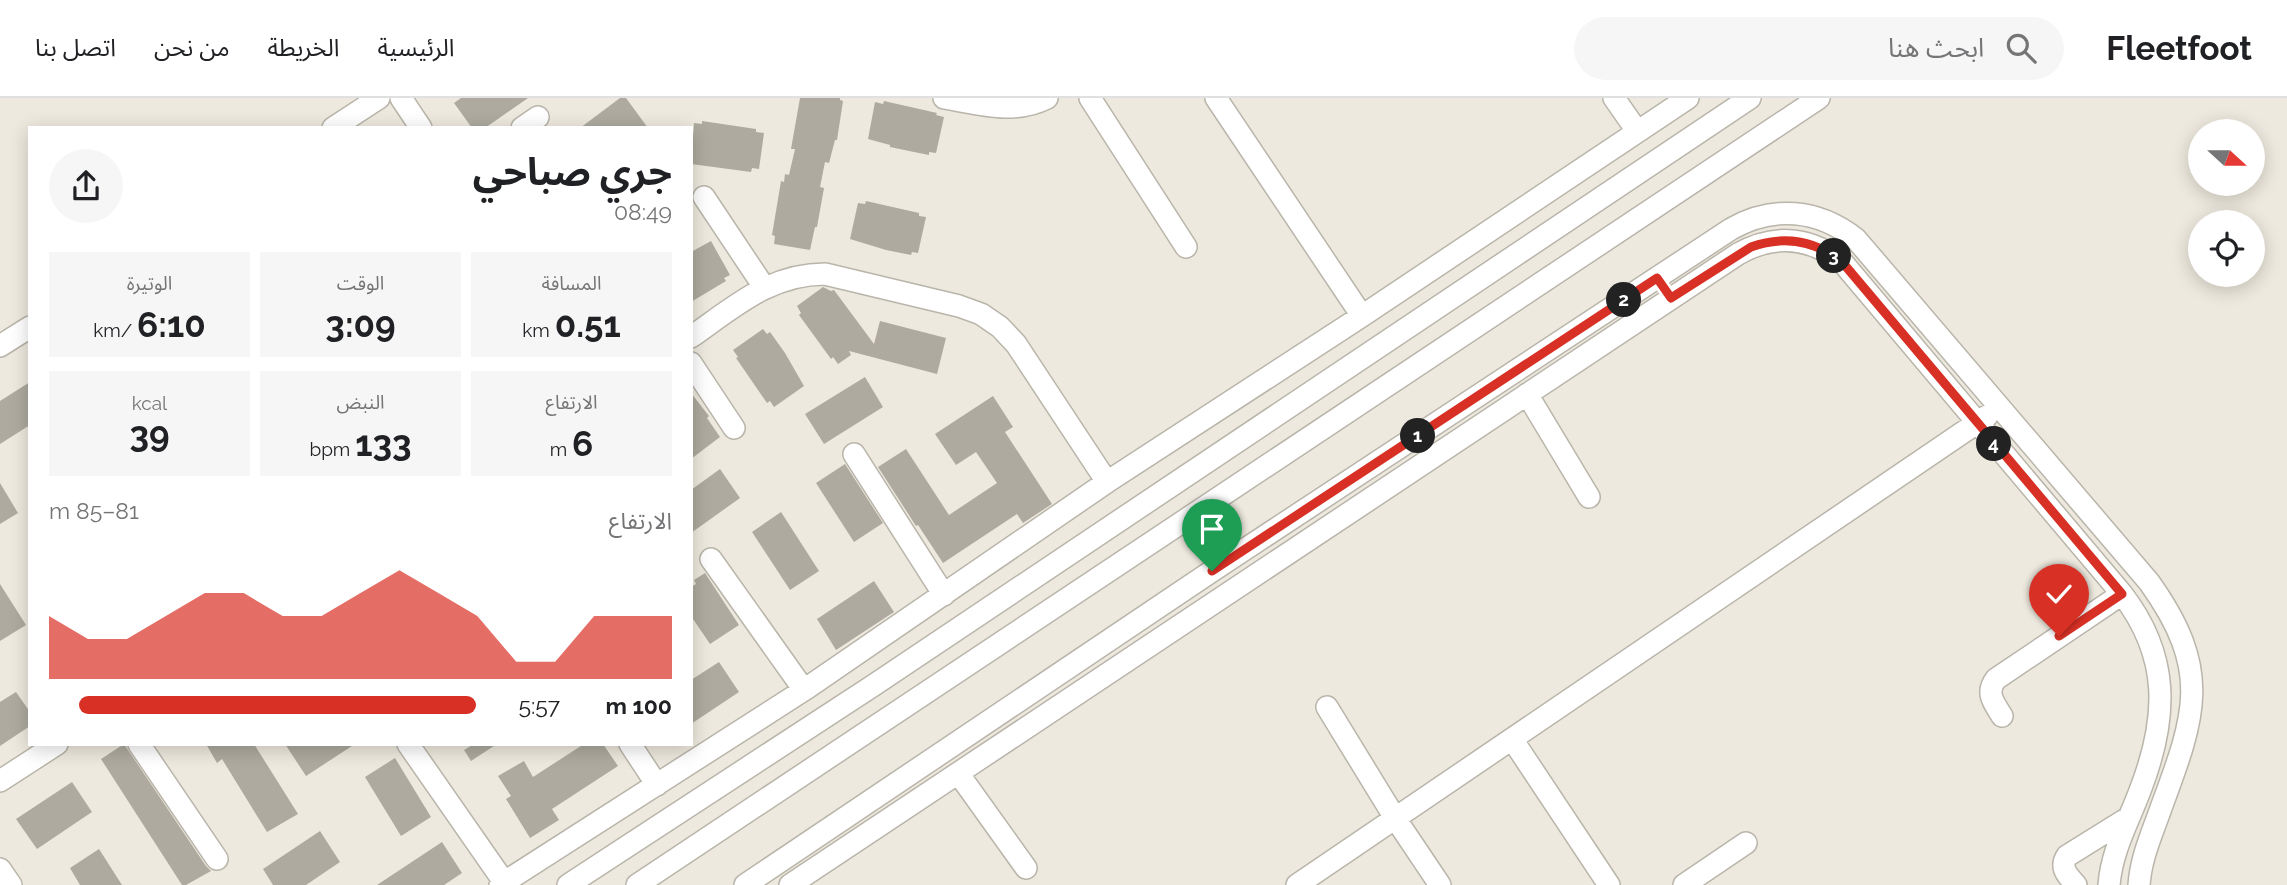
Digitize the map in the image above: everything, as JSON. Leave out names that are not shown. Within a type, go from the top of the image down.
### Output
[{"type":"street","points":[[336,126],[379,98]]},
{"type":"street","points":[[401,98],[420,126]]},
{"type":"street","points":[[944,98],[1013,108],[1032,105],[1047,98]]},
{"type":"street","points":[[1090,98],[1186,247]]},
{"type":"street","points":[[1216,98],[1362,316]]},
{"type":"street","points":[[1614,98],[1637,131]]},
{"type":"street","points":[[409,746],[502,884],[804,690],[1107,482],[1362,316],[1688,98]]},
{"type":"street","points":[[568,885],[874,685],[1750,98]]},
{"type":"street","points":[[637,885],[1819,98]]},
{"type":"street","points":[[704,197],[764,287]]},
{"type":"street","points":[[745,885],[1212,571],[1731,229],[1755,218],[1780,212],[1821,218],[1856,239],[2149,582],[2170,614],[2183,642],[2192,683],[2190,725],[2147,845],[2139,885]]},
{"type":"street","points":[[790,885],[1738,254],[1764,242],[1792,240],[1819,247],[1832,254],[1848,269],[2122,594],[2150,639],[2160,696],[2158,735],[2114,852],[2109,885]]},
{"type":"street","points":[[693,336],[764,287],[790,277],[825,274],[959,306],[981,314],[1000,327],[1016,344],[1107,482]]},
{"type":"street","points":[[1657,278],[1671,298]]},
{"type":"street","points":[[0,346],[28,328]]},
{"type":"street","points":[[693,366],[734,428]]},
{"type":"street","points":[[1527,394],[1589,498]]},
{"type":"street","points":[[1297,885],[1998,408]]},
{"type":"street","points":[[854,454],[944,595]]},
{"type":"street","points":[[711,559],[804,690]]},
{"type":"street","points":[[1212,571],[1227,594]]},
{"type":"street","points":[[2002,716],[1990,696],[1996,679],[2122,594]]},
{"type":"street","points":[[855,655],[874,685]]},
{"type":"street","points":[[1327,707],[1440,885]]},
{"type":"street","points":[[1511,739],[1609,885]]},
{"type":"street","points":[[0,781],[54,746]]},
{"type":"street","points":[[140,746],[217,859]]},
{"type":"street","points":[[631,746],[657,785]]},
{"type":"street","points":[[958,773],[1026,868]]},
{"type":"street","points":[[2076,885],[2065,871],[2064,860],[2067,856],[2127,818]]},
{"type":"street","points":[[1684,885],[1746,843]]},
{"type":"street","points":[[0,869],[11,885]]},
{"type":"building","points":[[461,98],[528,98],[488,126],[471,126],[454,103]]},
{"type":"building","points":[[620,98],[626,98],[647,126],[583,126]]},
{"type":"building","points":[[800,98],[840,98],[843,101],[837,140],[829,163],[825,162],[820,187],[824,188],[810,250],[774,244],[775,236],[772,235],[781,181],[784,182],[785,174],[789,175],[795,149],[791,149]]},
{"type":"building","points":[[884,101],[944,117],[936,153],[929,152],[929,155],[914,152],[868,139],[875,102],[883,104]]},
{"type":"building","points":[[702,121],[756,129],[756,132],[764,133],[759,169],[752,168],[751,172],[693,164],[694,123],[702,124]]},
{"type":"building","points":[[866,201],[926,217],[918,253],[912,252],[911,255],[886,250],[850,239],[858,203],[865,204]]},
{"type":"building","points":[[711,241],[730,275],[724,278],[726,281],[693,301],[693,251]]},
{"type":"building","points":[[823,287],[834,290],[874,344],[880,321],[946,338],[937,374],[849,351],[851,355],[838,364],[833,357],[831,359],[799,315],[801,313],[797,306]]},
{"type":"building","points":[[763,329],[767,334],[770,332],[804,386],[774,407],[770,401],[767,403],[733,350]]},
{"type":"building","points":[[865,377],[883,407],[824,444],[805,414]]},
{"type":"building","points":[[28,383],[28,426],[0,444],[0,401]]},
{"type":"building","points":[[693,396],[709,416],[707,418],[720,437],[693,457]]},
{"type":"building","points":[[993,396],[1013,427],[1005,432],[1052,504],[1023,523],[1017,514],[943,563],[878,467],[906,449],[949,515],[997,483],[976,452],[956,465],[935,434]]},
{"type":"building","points":[[845,464],[883,523],[854,542],[816,483]]},
{"type":"building","points":[[720,469],[740,498],[693,532],[693,489]]},
{"type":"building","points":[[0,483],[18,513],[0,524]]},
{"type":"building","points":[[781,512],[819,571],[790,590],[752,532]]},
{"type":"building","points":[[705,573],[739,625],[710,644],[693,619],[693,586],[696,584],[694,580]]},
{"type":"building","points":[[874,581],[894,612],[836,650],[817,619]]},
{"type":"building","points":[[0,584],[26,625],[0,641]]},
{"type":"building","points":[[719,662],[739,692],[693,723],[693,679]]},
{"type":"building","points":[[16,692],[28,709],[28,727],[0,746],[0,702]]},
{"type":"building","points":[[125,746],[211,871],[182,885],[101,759]]},
{"type":"building","points":[[207,746],[255,746],[298,814],[267,832],[222,759],[217,763]]},
{"type":"building","points":[[286,746],[352,746],[306,776]]},
{"type":"building","points":[[471,746],[494,746],[471,761],[464,750]]},
{"type":"building","points":[[581,746],[604,746],[618,766],[552,809],[559,820],[530,838],[506,799],[511,796],[498,776],[524,761],[533,777]]},
{"type":"building","points":[[395,758],[431,817],[401,836],[365,777]]},
{"type":"building","points":[[72,782],[92,812],[37,849],[16,819]]},
{"type":"building","points":[[320,831],[340,862],[306,885],[273,885],[263,869]]},
{"type":"building","points":[[442,842],[462,873],[444,885],[377,885]]},
{"type":"building","points":[[99,849],[122,885],[80,885],[70,868]]},
{"type":"route","points":[[1212,571],[1657,278],[1671,298],[1751,247],[1764,242],[1792,240],[1819,247],[1843,263],[2122,594],[2059,636]]}]
